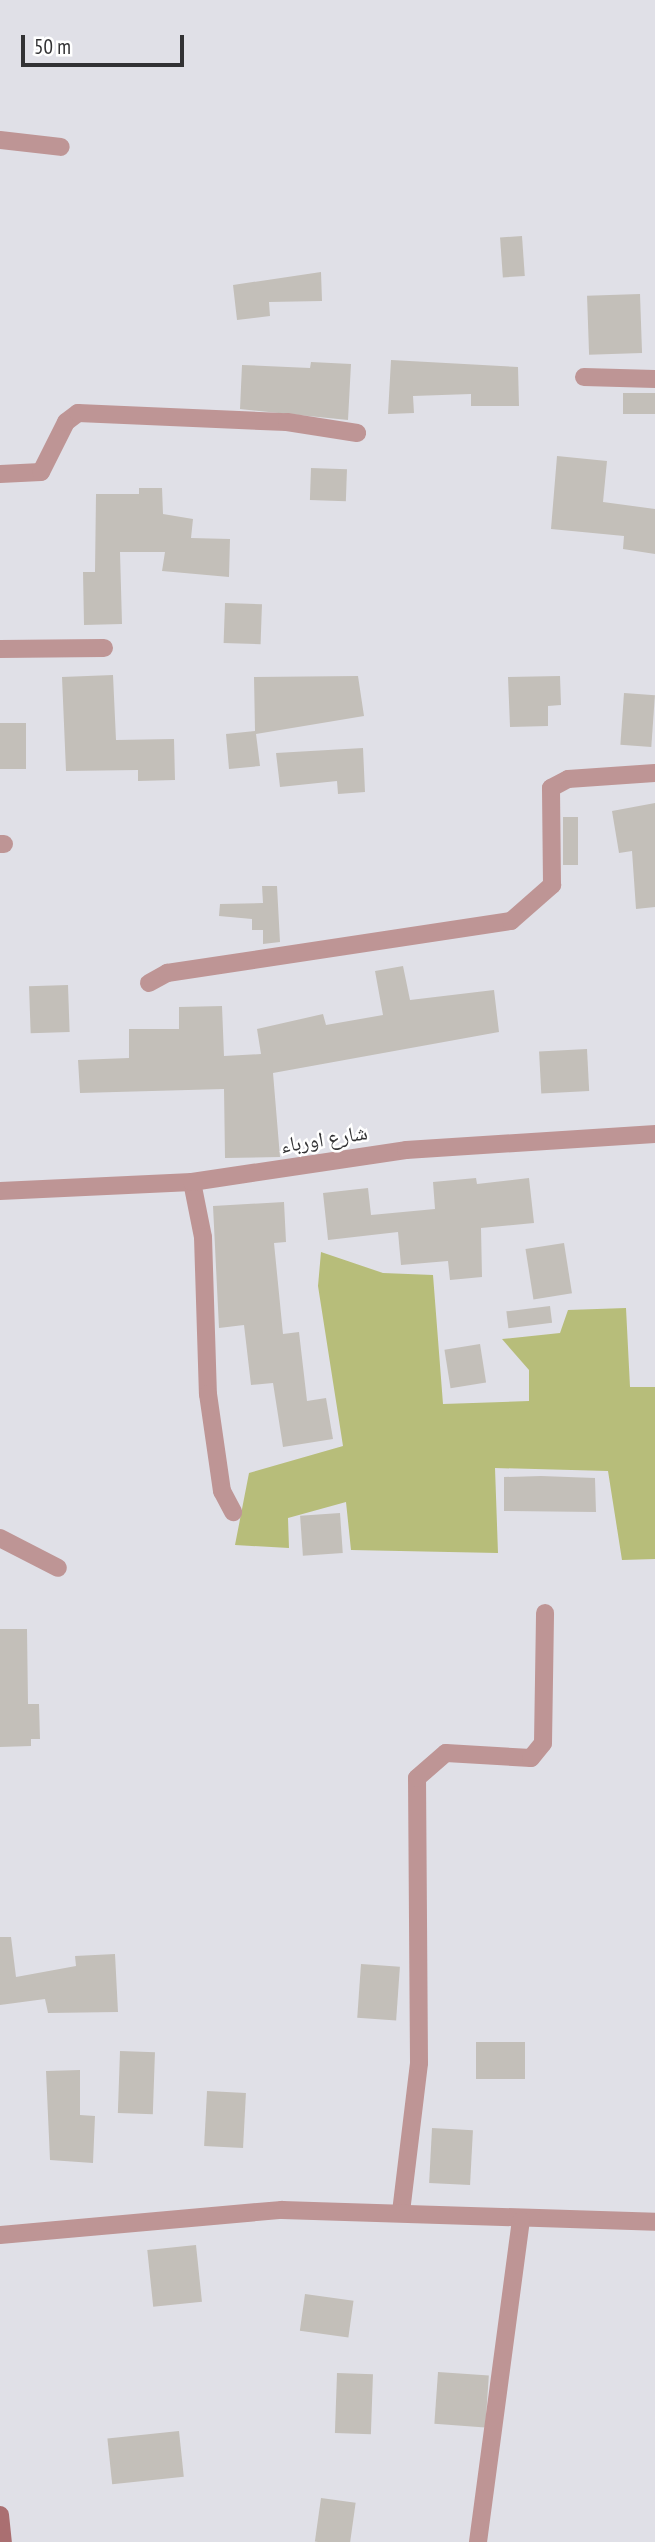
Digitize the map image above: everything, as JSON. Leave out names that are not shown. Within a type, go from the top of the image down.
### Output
[{"type":"street","points":[[0,140],[61,147]]},
{"type":"street","points":[[584,377],[655,379]]},
{"type":"street","points":[[0,474],[41,472],[66,422],[78,413],[287,422],[357,433]]},
{"type":"street","points":[[0,649],[104,649]]},
{"type":"street","points":[[149,983],[166,973],[511,921],[552,886],[551,788],[568,779],[655,773]]},
{"type":"street","name":"شارع اورباء","points":[[0,1191],[192,1182],[406,1150],[655,1134]]},
{"type":"street","points":[[192,1182],[203,1237],[208,1394],[222,1491],[233,1512]]},
{"type":"street","points":[[0,1538],[58,1568]]},
{"type":"street","points":[[401,2212],[419,2063],[417,1778],[446,1753],[531,1758],[543,1743],[545,1613]]},
{"type":"street","points":[[0,2235],[156,2217],[401,2212],[521,2221],[655,2222]]},
{"type":"street","points":[[478,2542],[521,2221]]},
{"type":"street","points":[[0,2515],[3,2542]]},
{"type":"green space","points":[[321,1252],[383,1273],[433,1275],[443,1404],[529,1401],[529,1370],[502,1339],[560,1333],[568,1310],[626,1308],[630,1387],[655,1387],[655,1559],[622,1560],[608,1471],[495,1468],[498,1553],[351,1550],[346,1502],[288,1518],[289,1548],[235,1545],[249,1473],[343,1446],[318,1286]]},
{"type":"building","points":[[522,236],[525,276],[503,277],[500,238]]},
{"type":"building","points":[[321,272],[322,301],[269,302],[270,316],[237,320],[233,285]]},
{"type":"building","points":[[640,294],[642,353],[589,355],[587,296]]},
{"type":"building","points":[[391,360],[518,367],[519,406],[471,406],[471,394],[413,396],[414,413],[388,414]]},
{"type":"building","points":[[311,362],[351,364],[348,420],[240,409],[242,365],[310,368]]},
{"type":"building","points":[[623,393],[655,393],[655,414],[623,414]]},
{"type":"building","points":[[557,456],[607,461],[603,502],[655,509],[655,554],[623,549],[624,536],[551,529]]},
{"type":"building","points":[[311,468],[347,469],[346,501],[310,500]]},
{"type":"building","points":[[139,488],[162,488],[163,514],[193,519],[191,538],[230,539],[229,577],[162,571],[165,552],[120,552],[122,624],[84,625],[83,572],[95,572],[96,494],[139,494]]},
{"type":"building","points":[[225,603],[262,604],[261,644],[224,643]]},
{"type":"building","points":[[113,675],[116,740],[174,739],[175,780],[138,781],[138,770],[66,771],[62,677]]},
{"type":"building","points":[[358,676],[364,716],[256,734],[260,766],[229,769],[226,734],[255,731],[254,677]]},
{"type":"building","points":[[560,676],[561,705],[548,706],[548,726],[510,727],[508,677]]},
{"type":"building","points":[[624,693],[655,695],[651,747],[620,745]]},
{"type":"building","points":[[0,723],[26,723],[26,769],[0,769]]},
{"type":"building","points":[[363,748],[365,792],[338,794],[337,781],[280,787],[276,753]]},
{"type":"building","points":[[655,803],[655,907],[636,909],[632,851],[619,853],[612,811]]},
{"type":"building","points":[[563,817],[578,817],[578,865],[563,865]]},
{"type":"building","points":[[262,886],[277,886],[280,942],[263,944],[263,930],[252,930],[252,919],[219,916],[220,904],[263,903]]},
{"type":"building","points":[[403,966],[410,1000],[494,990],[499,1032],[273,1073],[280,1157],[225,1158],[224,1089],[80,1093],[78,1060],[129,1058],[129,1029],[179,1029],[179,1007],[222,1006],[224,1056],[261,1054],[257,1029],[323,1014],[326,1025],[383,1015],[375,971]]},
{"type":"building","points":[[68,985],[70,1032],[31,1033],[29,986]]},
{"type":"building","points":[[587,1049],[589,1091],[541,1093],[539,1052]]},
{"type":"building","points":[[476,1178],[477,1184],[529,1178],[534,1223],[481,1228],[482,1277],[450,1280],[448,1261],[401,1265],[398,1232],[328,1240],[323,1193],[368,1188],[371,1215],[435,1209],[433,1182]]},
{"type":"building","points":[[284,1202],[286,1242],[274,1243],[283,1334],[299,1332],[307,1401],[326,1398],[333,1439],[283,1447],[273,1383],[251,1385],[244,1325],[219,1328],[213,1206]]},
{"type":"building","points":[[564,1243],[572,1293],[533,1299],[525,1249]]},
{"type":"building","points":[[550,1306],[552,1323],[508,1328],[506,1311]]},
{"type":"building","points":[[480,1344],[486,1383],[451,1388],[444,1350]]},
{"type":"building","points":[[504,1477],[595,1478],[596,1512],[504,1511]]},
{"type":"building","points":[[340,1513],[343,1553],[303,1556],[300,1516]]},
{"type":"building","points":[[0,1629],[27,1629],[28,1704],[39,1704],[40,1739],[31,1739],[31,1746],[0,1747]]},
{"type":"building","points":[[0,1937],[11,1937],[16,1977],[76,1966],[75,1956],[115,1954],[118,2012],[48,2013],[45,1999],[0,2005]]},
{"type":"building","points":[[361,1964],[400,1967],[396,2021],[357,2018]]},
{"type":"building","points":[[476,2042],[525,2042],[525,2079],[476,2079]]},
{"type":"building","points":[[120,2051],[155,2052],[153,2114],[118,2113]]},
{"type":"building","points":[[80,2070],[80,2115],[95,2116],[93,2163],[50,2160],[46,2071]]},
{"type":"building","points":[[207,2091],[246,2093],[243,2148],[204,2146]]},
{"type":"building","points":[[432,2128],[473,2130],[470,2185],[429,2183]]},
{"type":"building","points":[[196,2245],[202,2302],[153,2307],[147,2250]]},
{"type":"building","points":[[305,2294],[354,2301],[348,2337],[300,2331]]},
{"type":"building","points":[[438,2372],[489,2376],[485,2427],[434,2424]]},
{"type":"building","points":[[337,2373],[373,2374],[371,2434],[335,2433]]},
{"type":"building","points":[[179,2431],[184,2477],[112,2484],[107,2439]]},
{"type":"building","points":[[321,2498],[356,2503],[350,2542],[315,2542]]}]
